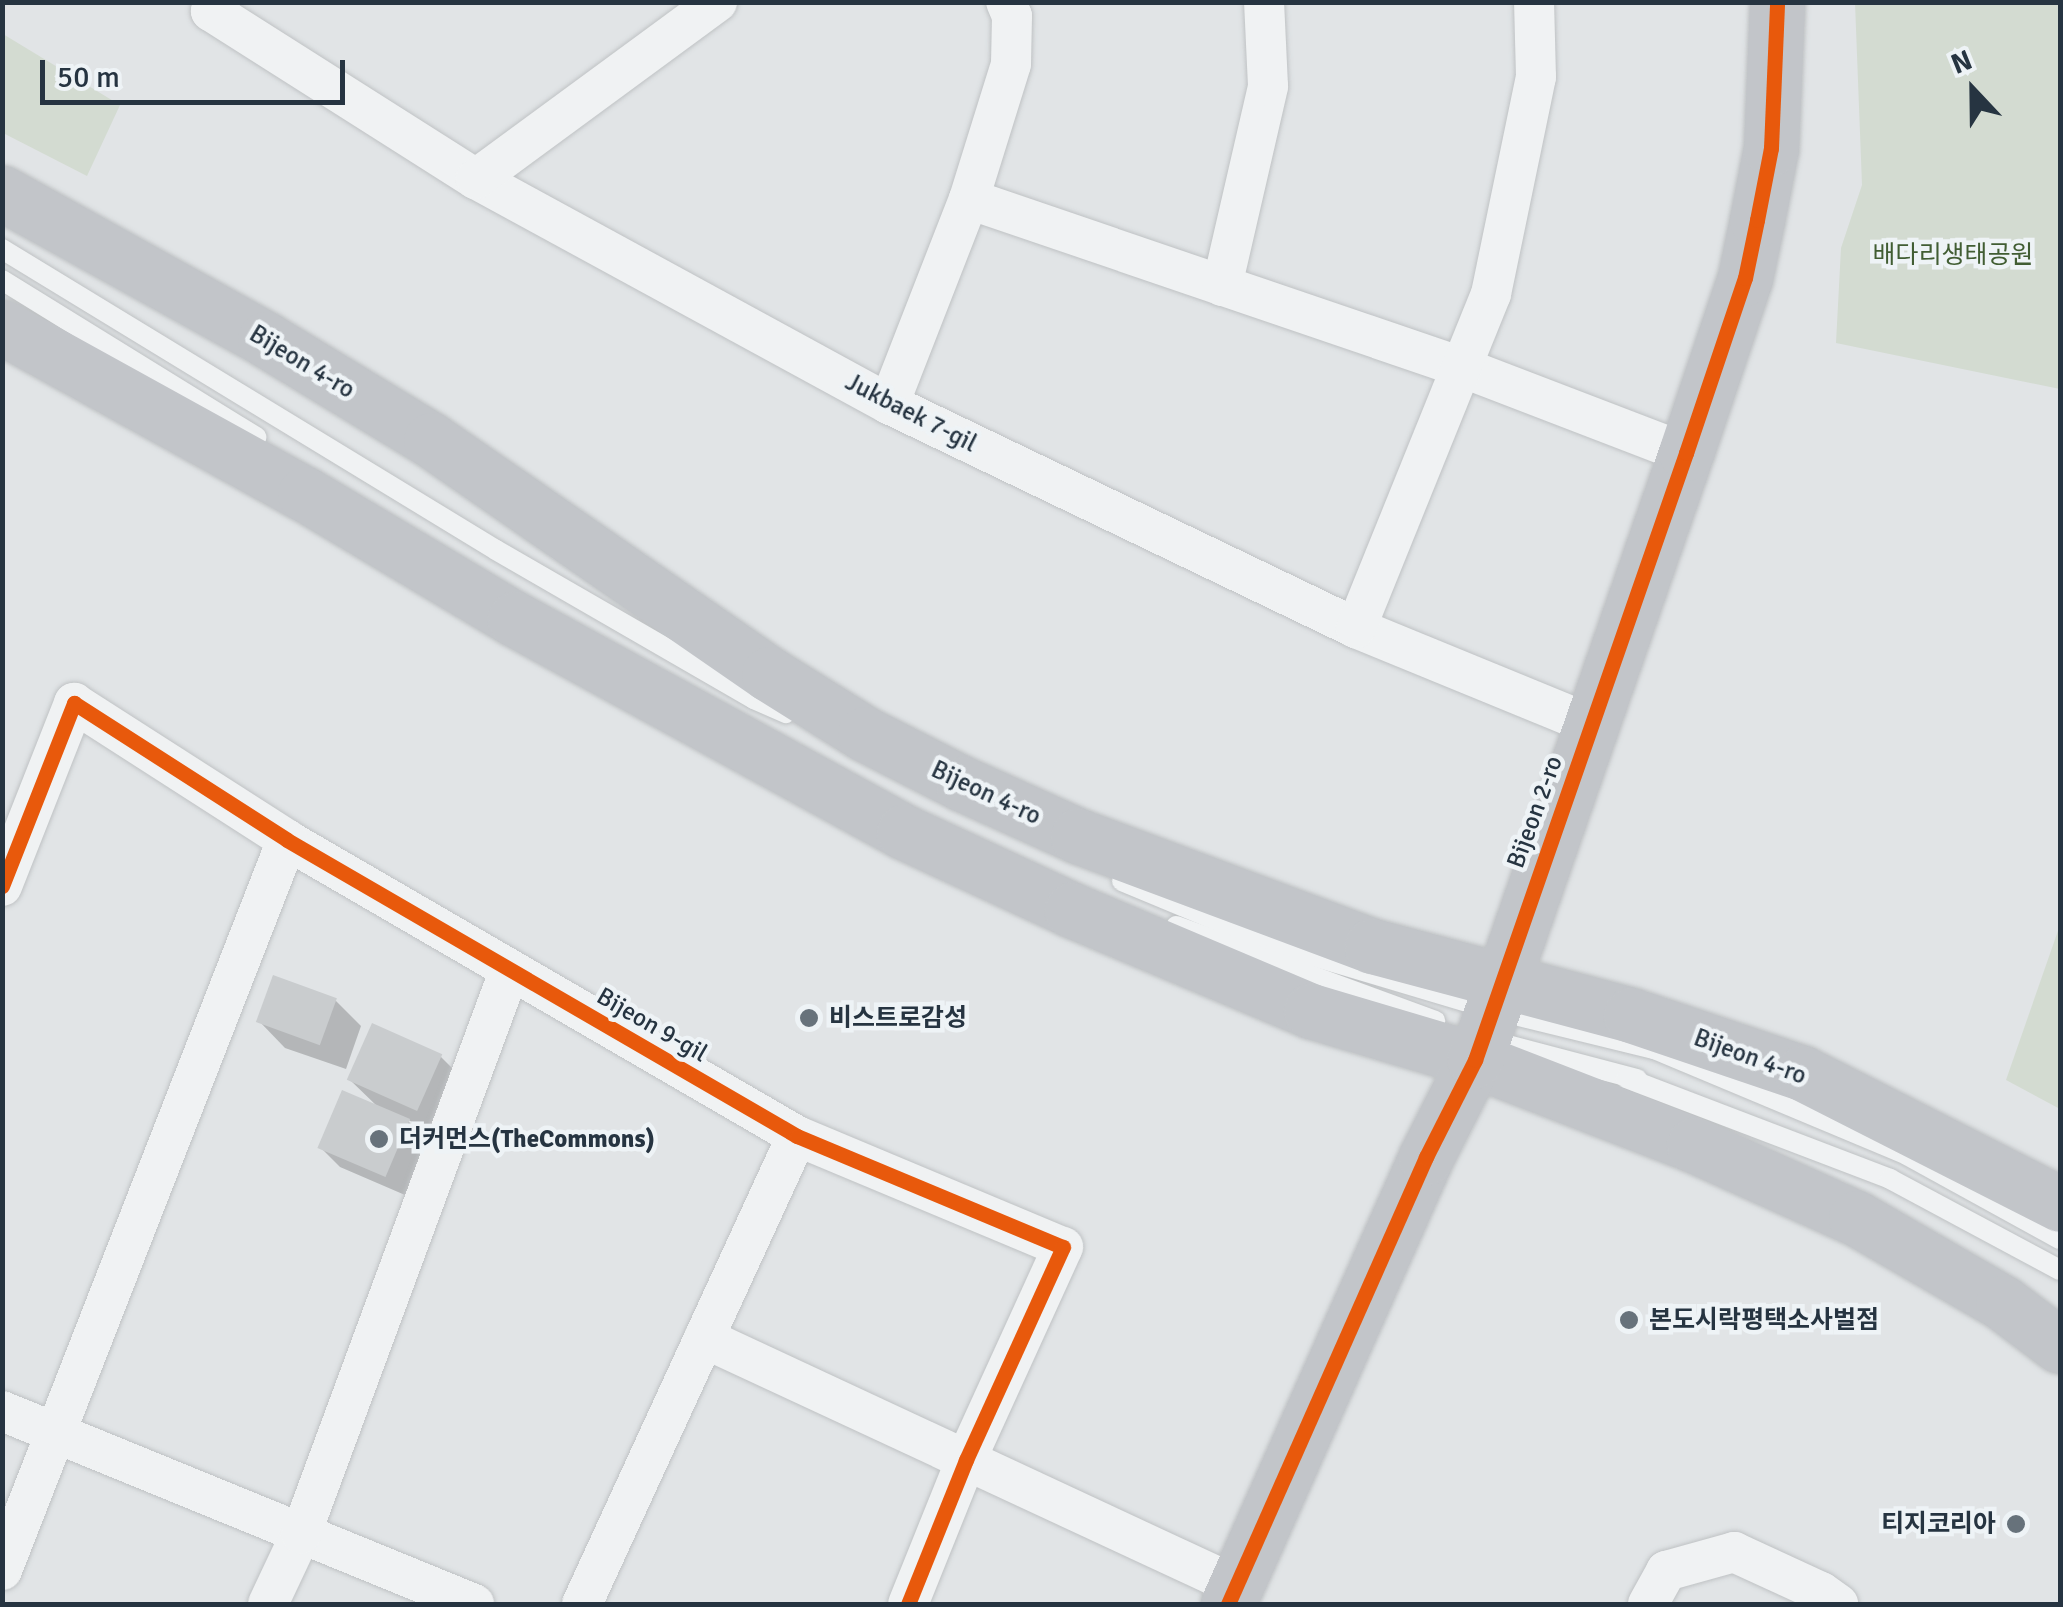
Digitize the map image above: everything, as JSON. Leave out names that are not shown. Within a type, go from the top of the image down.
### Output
[{"type":"main road","name":"Bijeon 2-ro","points":[[1232,1595],[1426,1157],[1593,725],[1686,453],[1745,278],[1757,220],[1771,148],[1776,2]]},
{"type":"main road","name":"Bijeon 4-ro","points":[[2,192],[265,339],[432,440],[768,674],[865,734],[1078,836],[1372,946],[1478,1025],[1694,1144],[1856,1218],[2003,1302],[2060,1346]]},
{"type":"main road","name":"Bijeon 4-ro","points":[[2,327],[904,832],[1072,910],[1311,1011],[1478,1025],[1631,1015],[1802,1073],[2060,1204]]},
{"type":"street","name":"Jukbaek 7-gil","points":[[220,2],[211,12],[476,179],[889,404],[1362,631],[1593,725]]},
{"type":"street","points":[[476,179],[717,2]]},
{"type":"street","points":[[889,404],[969,199],[1012,64],[1012,16],[1006,2]]},
{"type":"street","points":[[1222,286],[1246,198],[1268,86],[1264,2]]},
{"type":"street","points":[[1362,631],[1491,294],[1536,77],[1534,2]]},
{"type":"street","points":[[969,199],[1464,368],[1686,453]]},
{"type":"street","name":"Bijeon 9-gil","points":[[2,886],[74,703],[287,840],[797,1136],[1062,1247],[966,1460],[908,1604]]},
{"type":"street","points":[[2,1570],[287,840]]},
{"type":"street","points":[[268,1604],[302,1534],[509,972]]},
{"type":"street","points":[[582,1604],[797,1136]]},
{"type":"street","points":[[704,1338],[966,1460],[1232,1595]]},
{"type":"street","points":[[2,1411],[474,1604]]},
{"type":"street","points":[[1648,1604],[1666,1571],[1734,1552],[1822,1592],[1838,1604]]},
{"type":"lane","points":[[2,249],[496,550],[754,699],[808,722],[981,816]]},
{"type":"lane","points":[[2,280],[268,445]]},
{"type":"lane","points":[[300,465],[395,547]]},
{"type":"lane","points":[[708,697],[760,726]]},
{"type":"lane","points":[[808,722],[865,734]]},
{"type":"lane","points":[[933,821],[1020,868],[1094,895]]},
{"type":"lane","points":[[1102,873],[1478,1025],[1654,1049],[1907,1156],[2060,1239]]},
{"type":"lane","points":[[1131,909],[1637,1079],[1890,1179],[2060,1270]]},
{"type":"green space","name":"배다리생태공원","points":[[1855,3],[2060,3],[2060,389],[1836,343],[1841,248],[1862,185]]},
{"type":"green space","points":[[3,34],[120,105],[87,176],[3,133]]},
{"type":"green space","points":[[2060,925],[2060,1109],[2006,1080]]},
{"type":"building","points":[[273,975],[337,998],[320,1045],[256,1022]]},
{"type":"building","points":[[372,1023],[442,1054],[417,1111],[347,1080]]},
{"type":"building","points":[[342,1090],[410,1119],[386,1177],[317,1148]]},
{"type":"cycle path","points":[[1228,1604],[1426,1157],[1475,1060],[1686,453],[1745,278],[1757,220],[1771,148],[1777,2]]},
{"type":"cycle path","points":[[2,886],[74,703],[287,840],[797,1136],[1063,1247],[966,1460],[908,1604]]},
{"type":"place","name":"비스트로감성","points":[[809,1018]]},
{"type":"place","name":"더커먼스(TheCommons)","points":[[379,1139]]},
{"type":"place","name":"본도시락평택소사벌점","points":[[1629,1320]]},
{"type":"place","name":"티지코리아","points":[[2016,1524]]}]
